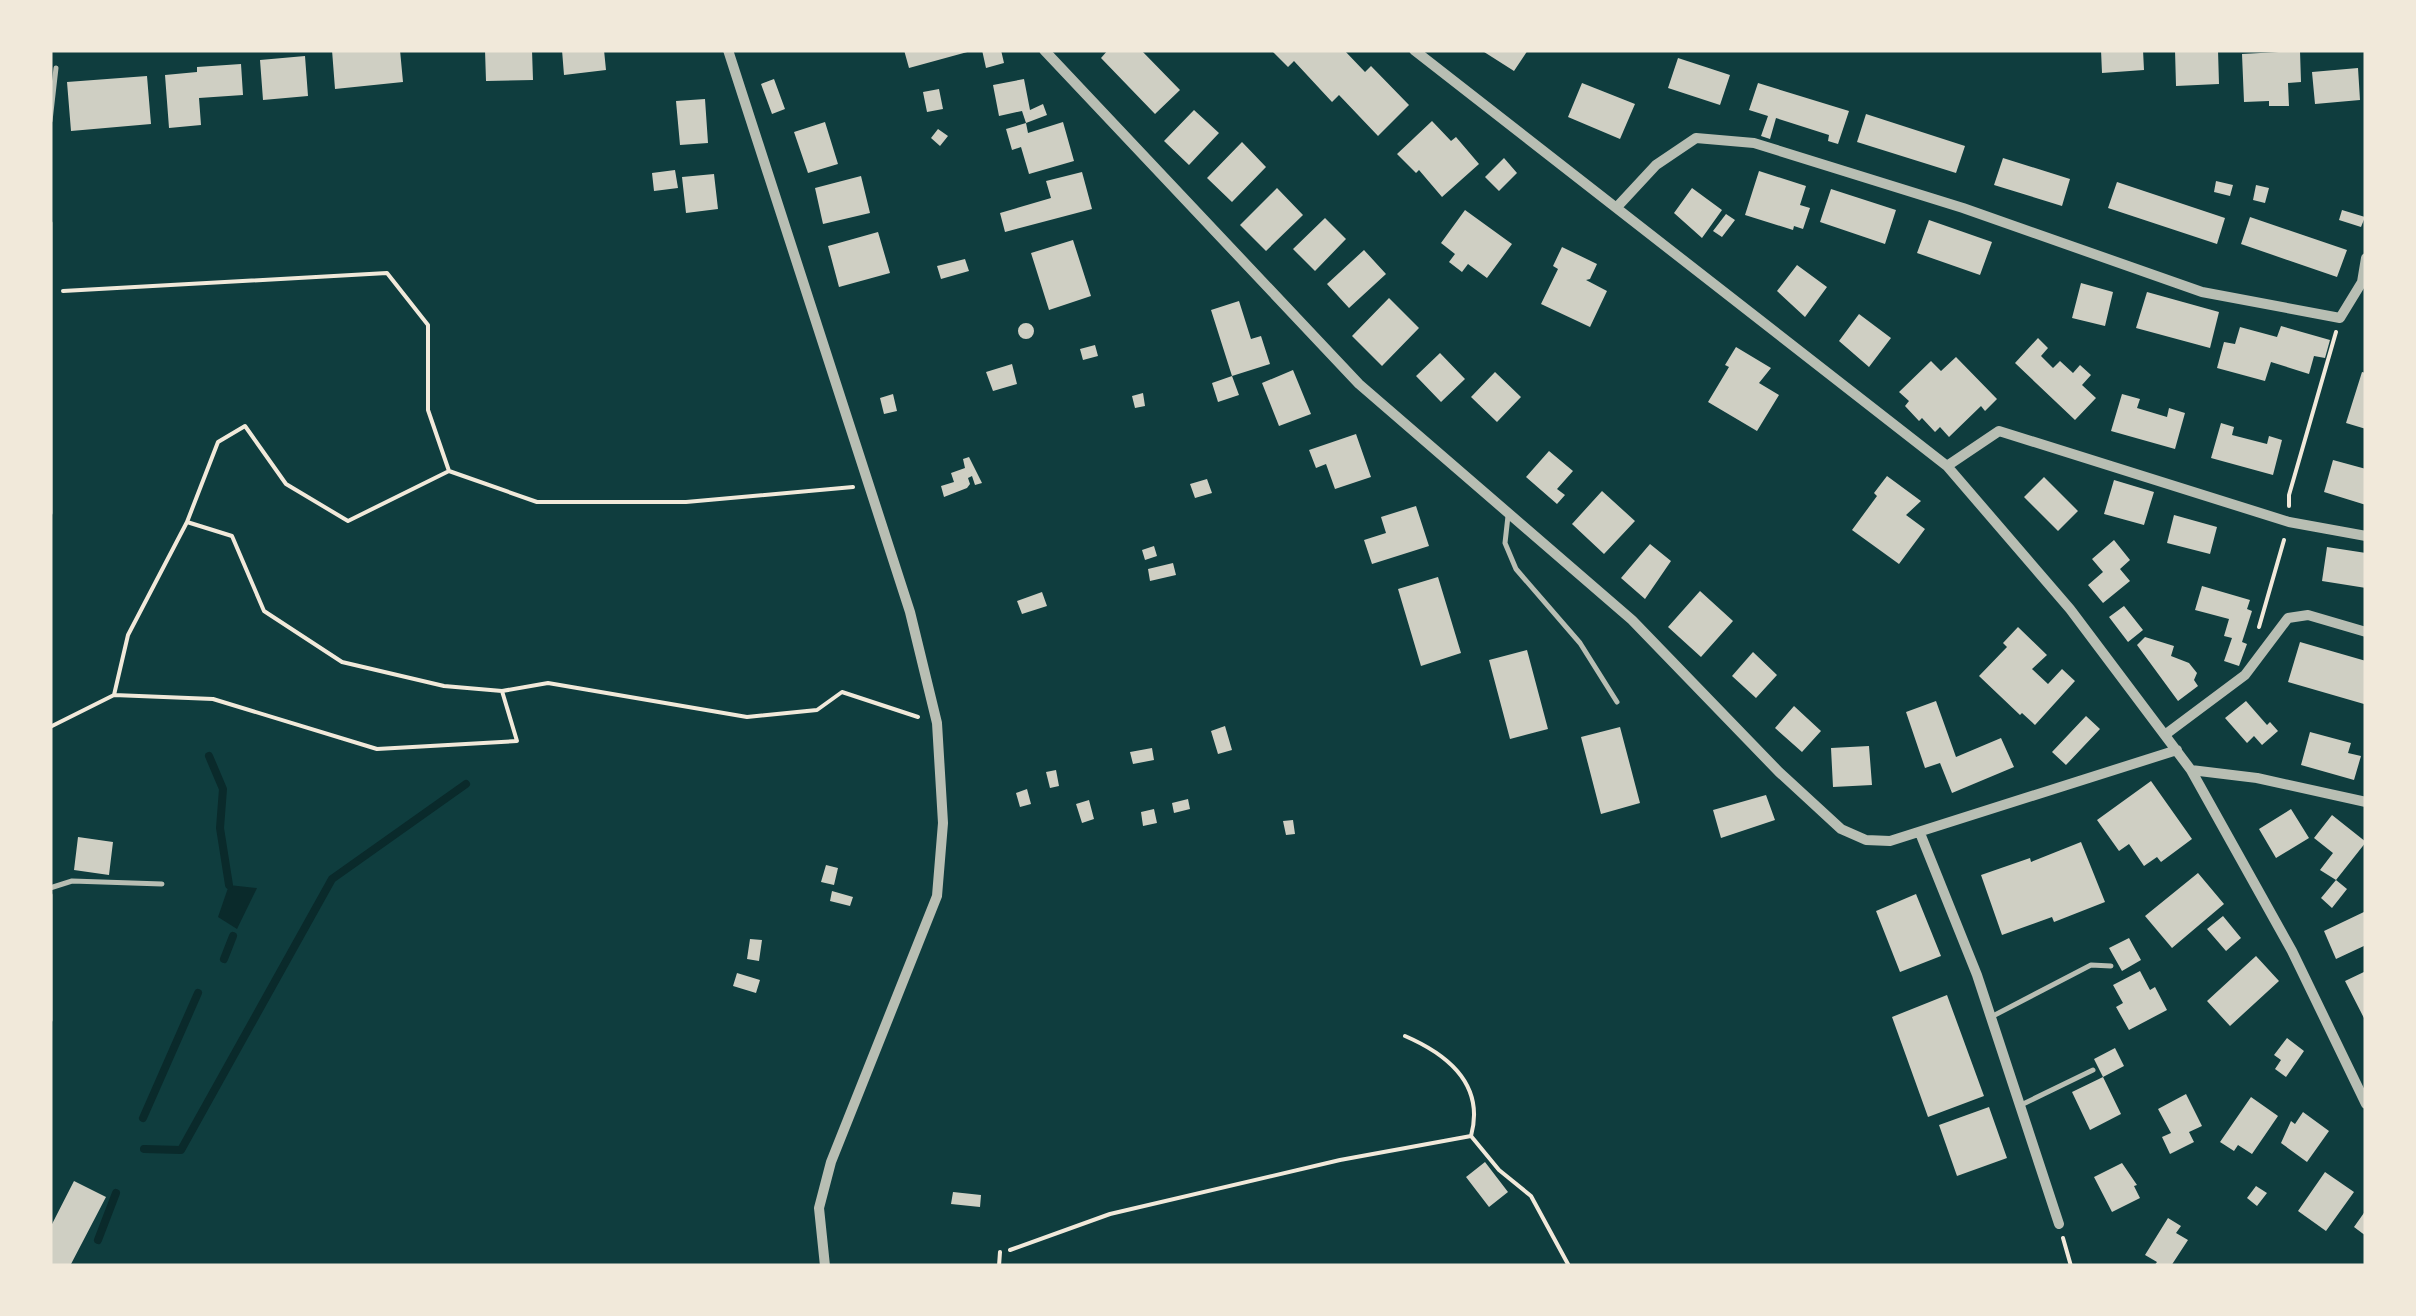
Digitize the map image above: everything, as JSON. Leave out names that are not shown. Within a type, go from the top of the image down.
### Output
[{"type":"street","points":[[728,50],[910,612],[937,723],[943,824],[936,896],[830,1162],[820,1208],[825,1266]]},
{"type":"street","points":[[1044,50],[1359,384],[1632,620],[1779,772],[1841,829],[1866,840],[1890,841],[2177,750]]},
{"type":"street","points":[[1414,50],[1947,466],[1996,520],[2070,609],[2191,770],[2292,952],[2366,1104]]},
{"type":"street","points":[[1617,207],[1656,165],[1696,138],[1754,143],[1963,208],[2202,292],[2340,318],[2362,282],[2366,258]]},
{"type":"street","points":[[1947,466],[2000,431],[2289,522],[2366,536]]},
{"type":"street","points":[[2166,734],[2245,675],[2288,618],[2308,615],[2366,632]]},
{"type":"street","points":[[2191,770],[2257,778],[2366,802]]},
{"type":"street","points":[[1920,833],[1991,1016],[2059,1224]]},
{"type":"lane","points":[[50,121],[56,68]]},
{"type":"lane","points":[[50,223],[50,514]]},
{"type":"lane","points":[[1508,516],[1506,543],[1516,569],[1580,643],[1617,702]]},
{"type":"lane","points":[[50,1020],[50,892],[72,881],[162,884]]},
{"type":"lane","points":[[1991,1016],[2090,965],[2111,966]]},
{"type":"lane","points":[[2021,1105],[2093,1070]]},
{"type":"path","points":[[52,292],[387,272],[428,325],[428,410],[449,471]]},
{"type":"path","points":[[2274,576],[2289,522],[2288,495],[2340,318]]},
{"type":"path","points":[[114,695],[128,635],[186,522],[218,442],[244,426],[286,484],[348,521],[449,471],[538,502],[686,502],[868,485]]},
{"type":"path","points":[[186,522],[232,536],[264,612],[342,662],[444,686],[502,690],[548,683],[747,717],[817,710],[842,692],[937,723]]},
{"type":"path","points":[[50,727],[114,695],[213,699],[377,749],[517,741],[502,690]]},
{"type":"path","points":[[1405,1036],[1428,1046],[1466,1080],[1477,1114],[1471,1136]]},
{"type":"path","points":[[1010,1250],[1110,1214],[1340,1160],[1471,1136]]},
{"type":"path","points":[[1471,1136],[1499,1170],[1531,1196],[1569,1266]]},
{"type":"path","points":[[2059,1224],[2071,1266]]},
{"type":"path","points":[[1000,1252],[1000,1266]]},
{"type":"water","points":[[229,885],[257,888],[237,929],[218,917]]},
{"type":"building","points":[[332,50],[400,50],[403,82],[335,89]]},
{"type":"building","points":[[485,50],[532,50],[533,80],[486,81]]},
{"type":"building","points":[[562,50],[604,50],[606,70],[564,75]]},
{"type":"building","points":[[904,50],[970,50],[971,51],[909,68]]},
{"type":"building","points":[[982,50],[1001,50],[1004,63],[986,68]]},
{"type":"building","points":[[1108,50],[1141,50],[1180,90],[1155,114],[1101,58]]},
{"type":"building","points":[[1271,50],[1344,50],[1365,72],[1371,66],[1409,105],[1378,136],[1339,95],[1332,102],[1294,61],[1288,67]]},
{"type":"building","points":[[1481,50],[1528,50],[1514,71]]},
{"type":"building","points":[[2101,50],[2143,50],[2144,70],[2102,73]]},
{"type":"building","points":[[2175,50],[2218,50],[2219,84],[2176,86]]},
{"type":"building","points":[[2300,51],[2301,82],[2288,83],[2289,106],[2269,106],[2269,101],[2244,102],[2242,54]]},
{"type":"building","points":[[305,56],[308,96],[263,100],[260,60]]},
{"type":"building","points":[[1678,58],[1730,75],[1720,105],[1668,88]]},
{"type":"building","points":[[241,64],[243,95],[199,98],[201,125],[169,128],[165,75],[197,72],[197,67]]},
{"type":"building","points":[[2358,68],[2360,100],[2315,104],[2312,72]]},
{"type":"building","points":[[147,76],[151,124],[71,131],[67,82]]},
{"type":"building","points":[[774,79],[785,109],[772,114],[761,84]]},
{"type":"building","points":[[1024,79],[1030,110],[1043,104],[1047,115],[1026,123],[1022,111],[999,116],[993,85]]},
{"type":"building","points":[[1582,83],[1635,104],[1620,139],[1568,117]]},
{"type":"building","points":[[1758,83],[1849,111],[1838,144],[1828,141],[1829,135],[1776,118],[1770,139],[1761,136],[1768,116],[1749,110]]},
{"type":"building","points":[[939,89],[943,109],[927,112],[923,92]]},
{"type":"building","points":[[705,99],[708,143],[680,145],[676,101]]},
{"type":"building","points":[[1194,110],[1219,133],[1189,165],[1164,141]]},
{"type":"building","points":[[1866,114],[1965,146],[1956,173],[1857,142]]},
{"type":"building","points":[[1432,121],[1451,141],[1456,137],[1479,164],[1442,197],[1419,170],[1416,173],[1397,154]]},
{"type":"building","points":[[825,122],[838,164],[808,173],[794,132]]},
{"type":"building","points":[[1063,122],[1074,161],[1029,174],[1021,147],[1012,150],[1006,129],[1026,123],[1028,133]]},
{"type":"building","points":[[938,129],[948,136],[940,146],[931,138]]},
{"type":"building","points":[[1242,142],[1266,167],[1232,202],[1207,178]]},
{"type":"building","points":[[1504,158],[1517,173],[1499,191],[1485,177]]},
{"type":"building","points":[[2003,158],[2070,179],[2062,206],[1994,185]]},
{"type":"building","points":[[675,170],[678,188],[654,191],[652,173]]},
{"type":"building","points":[[1759,171],[1806,186],[1800,205],[1810,208],[1803,229],[1794,226],[1793,230],[1745,215]]},
{"type":"building","points":[[1082,172],[1092,209],[1005,232],[1000,213],[1051,198],[1046,181]]},
{"type":"building","points":[[714,174],[718,209],[686,213],[682,177]]},
{"type":"building","points":[[861,176],[870,213],[823,224],[815,188]]},
{"type":"building","points":[[2216,181],[2233,185],[2230,196],[2214,192]]},
{"type":"building","points":[[2117,182],[2225,218],[2217,244],[2108,208]]},
{"type":"building","points":[[2256,185],[2269,188],[2265,203],[2253,200]]},
{"type":"building","points":[[1277,188],[1303,215],[1266,251],[1240,225]]},
{"type":"building","points":[[1692,188],[1722,210],[1702,238],[1674,213]]},
{"type":"building","points":[[1831,189],[1896,210],[1885,244],[1820,222]]},
{"type":"building","points":[[1465,210],[1512,244],[1487,278],[1468,264],[1462,272],[1449,262],[1455,254],[1441,243]]},
{"type":"building","points":[[2342,210],[2365,217],[2361,227],[2339,220]]},
{"type":"building","points":[[1726,214],[1735,220],[1722,237],[1713,231]]},
{"type":"building","points":[[2250,217],[2347,250],[2337,277],[2241,244]]},
{"type":"building","points":[[1325,218],[1346,239],[1315,271],[1293,249]]},
{"type":"building","points":[[1929,220],[1992,242],[1980,275],[1917,253]]},
{"type":"building","points":[[878,232],[890,273],[839,287],[828,246]]},
{"type":"building","points":[[1073,240],[1091,296],[1049,310],[1031,253]]},
{"type":"building","points":[[1562,247],[1597,264],[1586,280],[1607,291],[1590,327],[1541,304],[1558,269],[1553,266]]},
{"type":"building","points":[[1364,250],[1386,274],[1349,308],[1327,284]]},
{"type":"building","points":[[965,259],[969,271],[941,279],[937,266]]},
{"type":"building","points":[[1797,265],[1827,287],[1805,317],[1777,291]]},
{"type":"building","points":[[2081,283],[2113,292],[2105,326],[2072,318]]},
{"type":"building","points":[[2147,292],[2219,312],[2210,348],[2136,328]]},
{"type":"building","points":[[1389,298],[1419,328],[1382,366],[1352,336]]},
{"type":"building","points":[[1239,301],[1251,339],[1261,336],[1270,364],[1232,376],[1211,310]]},
{"type":"building","points":[[1859,314],[1891,338],[1869,367],[1839,341]]},
{"type":"building","points":[[1026,323],[1034,331],[1026,339],[1018,331]]},
{"type":"building","points":[[2281,326],[2330,340],[2325,358],[2314,356],[2309,374],[2271,362],[2265,381],[2217,368],[2224,342],[2235,344],[2240,327],[2277,337]]},
{"type":"building","points":[[2038,338],[2048,348],[2041,356],[2053,368],[2060,361],[2073,373],[2080,365],[2091,375],[2082,385],[2096,398],[2075,420],[2015,363]]},
{"type":"building","points":[[1095,345],[1098,356],[1083,360],[1080,349]]},
{"type":"building","points":[[1736,347],[1771,368],[1759,383],[1779,395],[1757,431],[1708,402]]},
{"type":"building","points":[[1440,353],[1465,379],[1441,402],[1416,376]]},
{"type":"building","points":[[1956,357],[1997,399],[1985,411],[1981,406],[1949,437],[1940,427],[1935,432],[1922,418],[1919,421],[1905,406],[1909,401],[1899,392],[1931,361],[1941,371]]},
{"type":"building","points":[[1012,364],[1017,384],[993,391],[986,372]]},
{"type":"building","points":[[1293,370],[1311,414],[1279,426],[1262,383]]},
{"type":"building","points":[[1495,372],[1521,397],[1497,422],[1471,397]]},
{"type":"building","points":[[2362,372],[2366,373],[2366,429],[2346,423]]},
{"type":"building","points":[[1232,376],[1239,395],[1218,402],[1212,383]]},
{"type":"building","points":[[1143,393],[1145,406],[1135,408],[1132,396]]},
{"type":"building","points":[[893,394],[897,411],[884,414],[880,398]]},
{"type":"building","points":[[2122,394],[2140,399],[2137,408],[2167,417],[2169,408],[2185,413],[2175,449],[2111,431]]},
{"type":"building","points":[[2221,423],[2234,427],[2232,435],[2267,444],[2269,436],[2282,440],[2273,475],[2211,458]]},
{"type":"building","points":[[1356,434],[1371,477],[1335,489],[1326,464],[1316,468],[1309,450]]},
{"type":"building","points":[[1549,451],[1573,471],[1557,489],[1565,495],[1557,504],[1526,477]]},
{"type":"building","points":[[969,457],[982,483],[975,485],[972,476],[967,488],[944,497],[941,486],[954,482],[951,473],[965,468],[963,459]]},
{"type":"building","points":[[2333,460],[2366,469],[2366,505],[2324,492]]},
{"type":"building","points":[[1887,476],[1921,501],[1906,515],[1925,529],[1899,564],[1852,530]]},
{"type":"building","points":[[2044,477],[2078,511],[2058,531],[2024,497]]},
{"type":"building","points":[[1207,479],[1212,493],[1195,498],[1190,484]]},
{"type":"building","points":[[2114,480],[2154,492],[2144,525],[2104,514]]},
{"type":"building","points":[[1602,491],[1635,521],[1604,554],[1572,524]]},
{"type":"building","points":[[1416,506],[1429,546],[1372,564],[1364,540],[1386,533],[1381,517]]},
{"type":"building","points":[[2174,515],[2217,527],[2210,554],[2167,543]]},
{"type":"building","points":[[2114,540],[2130,560],[2120,569],[2130,581],[2103,603],[2088,585],[2103,572],[2092,559]]},
{"type":"building","points":[[1650,544],[1671,561],[1645,599],[1621,578]]},
{"type":"building","points":[[1154,546],[1157,556],[1145,560],[1142,550]]},
{"type":"building","points":[[2327,547],[2366,553],[2366,588],[2322,581]]},
{"type":"building","points":[[1173,563],[1176,575],[1150,581],[1148,569]]},
{"type":"building","points":[[1438,577],[1461,653],[1421,666],[1398,589]]},
{"type":"building","points":[[2202,586],[2250,600],[2247,609],[2252,611],[2242,642],[2247,644],[2239,666],[2224,661],[2232,638],[2224,636],[2229,619],[2195,610]]},
{"type":"building","points":[[1700,591],[1733,621],[1701,657],[1668,627]]},
{"type":"building","points":[[1042,592],[1047,606],[1022,614],[1017,601]]},
{"type":"building","points":[[2124,606],[2143,630],[2128,642],[2109,617]]},
{"type":"building","points":[[2018,627],[2047,655],[2032,669],[2048,684],[2062,669],[2075,681],[2035,725],[1979,676],[2007,647],[2003,643]]},
{"type":"building","points":[[2145,637],[2174,646],[2171,656],[2189,663],[2197,673],[2194,680],[2198,686],[2178,701],[2137,645]]},
{"type":"building","points":[[2300,642],[2366,661],[2364,704],[2288,682]]},
{"type":"building","points":[[1527,650],[1548,729],[1510,739],[1489,660]]},
{"type":"building","points":[[1753,652],[1777,675],[1756,698],[1732,676]]},
{"type":"building","points":[[1936,701],[1956,757],[2001,738],[2014,767],[1952,793],[1940,763],[1925,768],[1906,712]]},
{"type":"building","points":[[2246,701],[2267,725],[2270,722],[2278,731],[2262,745],[2254,736],[2247,743],[2225,718]]},
{"type":"building","points":[[1794,706],[1821,731],[1802,752],[1775,728]]},
{"type":"building","points":[[2086,716],[2100,729],[2066,765],[2052,752]]},
{"type":"building","points":[[1225,726],[1232,750],[1218,754],[1211,731]]},
{"type":"building","points":[[1620,727],[1640,803],[1601,814],[1581,737]]},
{"type":"building","points":[[2310,732],[2351,743],[2348,753],[2361,756],[2354,780],[2301,765]]},
{"type":"building","points":[[1869,746],[1872,785],[1833,787],[1831,748]]},
{"type":"building","points":[[1152,748],[1154,760],[1133,764],[1130,752]]},
{"type":"building","points":[[1056,770],[1059,786],[1050,788],[1046,772]]},
{"type":"building","points":[[2151,781],[2192,839],[2161,862],[2157,857],[2144,866],[2129,844],[2119,851],[2097,820]]},
{"type":"building","points":[[1027,789],[1031,804],[1020,807],[1016,793]]},
{"type":"building","points":[[1766,795],[1775,820],[1721,838],[1713,810]]},
{"type":"building","points":[[1188,799],[1190,809],[1174,813],[1172,803]]},
{"type":"building","points":[[1089,800],[1094,819],[1082,823],[1076,804]]},
{"type":"building","points":[[1154,809],[1157,823],[1143,826],[1141,812]]},
{"type":"building","points":[[2291,809],[2309,838],[2276,858],[2259,829]]},
{"type":"building","points":[[2332,815],[2366,842],[2336,880],[2320,870],[2333,853],[2314,838]]},
{"type":"building","points":[[1293,820],[1295,834],[1286,835],[1283,821]]},
{"type":"building","points":[[78,837],[113,842],[109,875],[74,870]]},
{"type":"building","points":[[2081,842],[2105,902],[2054,922],[2052,917],[2002,935],[1981,875],[2030,858],[2031,862]]},
{"type":"building","points":[[826,865],[838,868],[834,885],[821,882]]},
{"type":"building","points":[[2198,873],[2224,904],[2172,948],[2145,916]]},
{"type":"building","points":[[2336,880],[2347,889],[2332,908],[2321,898]]},
{"type":"building","points":[[832,891],[853,897],[850,906],[830,901]]},
{"type":"building","points":[[1916,894],[1941,956],[1900,972],[1876,911]]},
{"type":"building","points":[[2366,911],[2366,945],[2336,959],[2324,931]]},
{"type":"building","points":[[2223,916],[2241,938],[2226,951],[2207,929]]},
{"type":"building","points":[[2129,938],[2141,960],[2122,971],[2109,948]]},
{"type":"building","points":[[750,939],[762,940],[759,961],[747,959]]},
{"type":"building","points":[[2256,956],[2279,981],[2230,1026],[2207,1001]]},
{"type":"building","points":[[2140,971],[2150,990],[2155,987],[2167,1010],[2129,1030],[2116,1007],[2123,1003],[2113,985]]},
{"type":"building","points":[[2366,971],[2366,1022],[2345,981]]},
{"type":"building","points":[[737,973],[760,980],[756,993],[733,986]]},
{"type":"building","points":[[1947,995],[1984,1096],[1928,1117],[1892,1017]]},
{"type":"building","points":[[2287,1038],[2304,1051],[2286,1077],[2275,1069],[2281,1060],[2274,1055]]},
{"type":"building","points":[[2115,1048],[2124,1066],[2103,1077],[2094,1059]]},
{"type":"building","points":[[2103,1077],[2121,1114],[2090,1130],[2072,1092]]},
{"type":"building","points":[[2186,1094],[2202,1126],[2189,1132],[2194,1142],[2170,1154],[2162,1137],[2171,1133],[2158,1109]]},
{"type":"building","points":[[2251,1097],[2278,1116],[2252,1154],[2238,1145],[2234,1151],[2220,1142]]},
{"type":"building","points":[[1989,1107],[2007,1158],[1957,1176],[1939,1125]]},
{"type":"building","points":[[2303,1112],[2329,1131],[2307,1162],[2281,1143],[2291,1121],[2295,1124]]},
{"type":"building","points":[[1485,1162],[1508,1192],[1489,1207],[1466,1177]]},
{"type":"building","points":[[2122,1163],[2137,1185],[2134,1186],[2140,1198],[2112,1212],[2094,1177]]},
{"type":"building","points":[[2325,1172],[2354,1192],[2326,1231],[2298,1211]]},
{"type":"building","points":[[74,1181],[106,1197],[70,1266],[50,1266],[50,1228]]},
{"type":"building","points":[[2256,1186],[2267,1193],[2257,1206],[2247,1198]]},
{"type":"building","points":[[953,1192],[981,1195],[980,1207],[951,1204]]},
{"type":"building","points":[[2366,1210],[2366,1236],[2354,1227]]},
{"type":"building","points":[[2168,1218],[2181,1226],[2176,1233],[2188,1240],[2171,1266],[2154,1266],[2157,1262],[2145,1255]]},
{"type":"waterway","points":[[209,756],[223,789],[220,828],[229,885]]},
{"type":"waterway","points":[[144,1149],[181,1150],[332,879],[466,784]]},
{"type":"waterway","points":[[224,959],[233,936]]},
{"type":"waterway","points":[[143,1118],[198,993]]},
{"type":"waterway","points":[[98,1240],[116,1193]]}]
